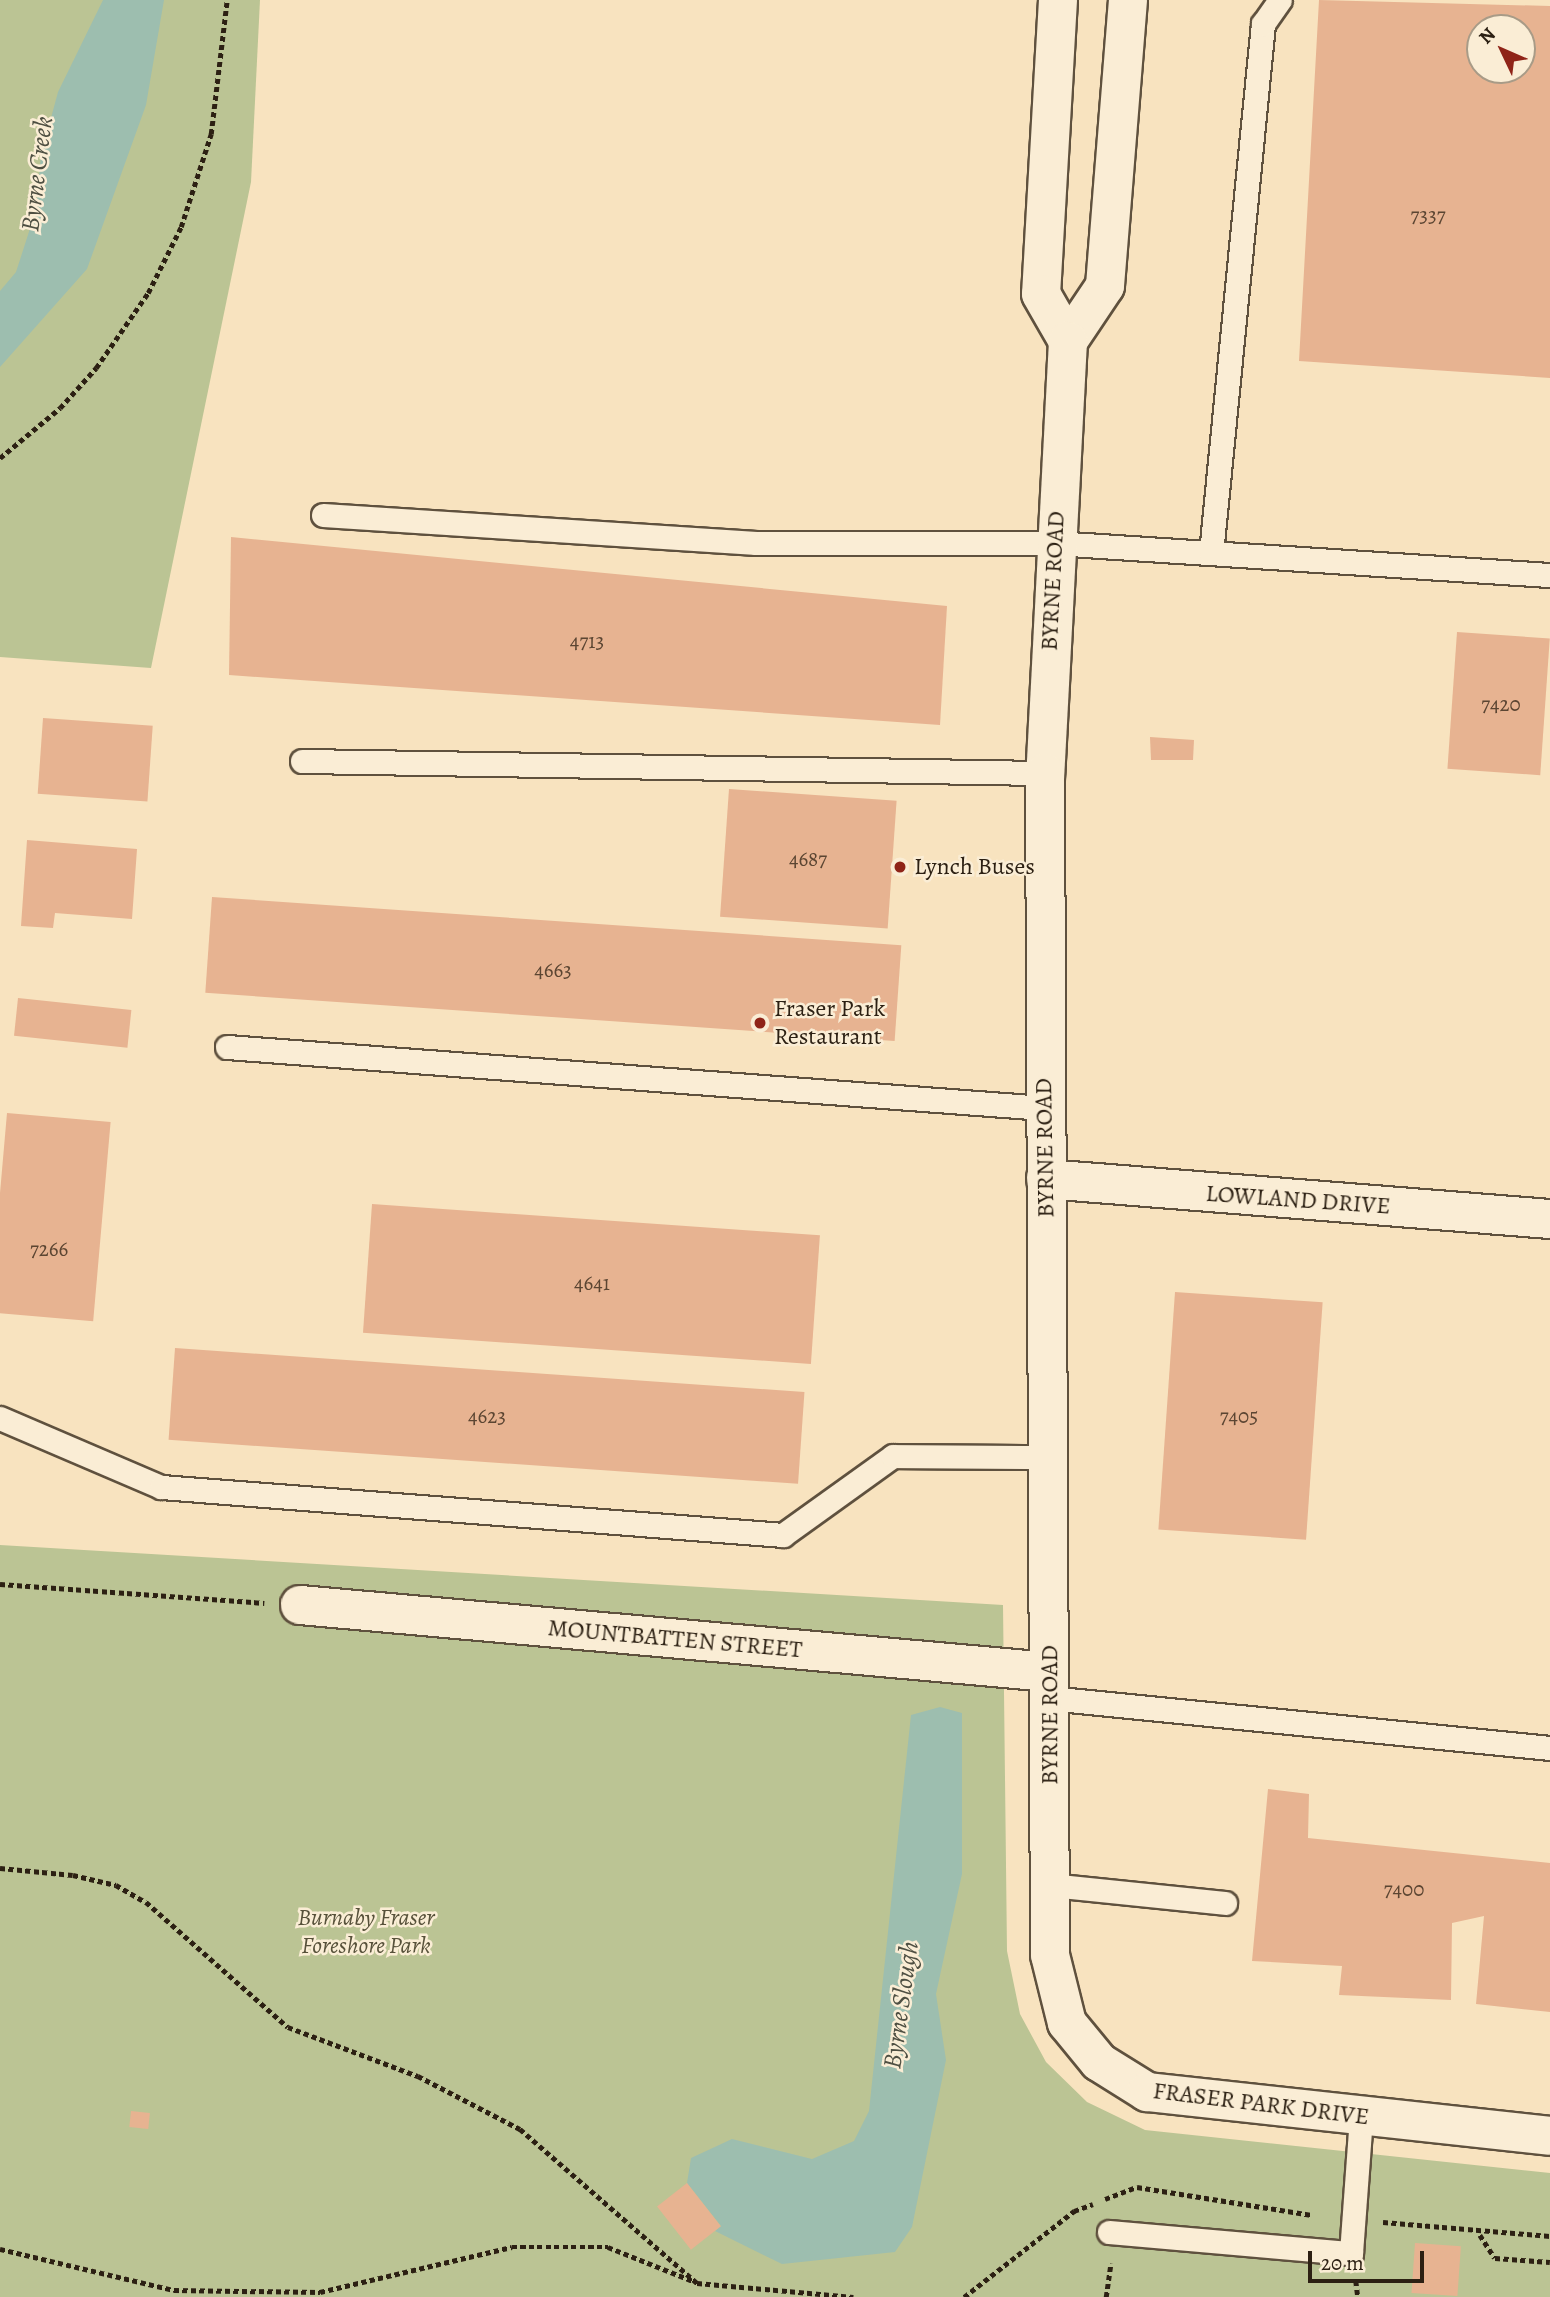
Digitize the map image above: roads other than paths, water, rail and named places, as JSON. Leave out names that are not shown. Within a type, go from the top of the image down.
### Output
[{"type":"street","points":[[1058,0],[1041,294],[1068,341]]},
{"type":"street","name":"BYRNE ROAD","points":[[1050,1955],[1044,1108],[1045,773],[1054,542],[1068,341],[1105,286],[1128,0]]},
{"type":"street","name":"LOWLAND DRIVE","points":[[1046,1179],[1550,1219]]},
{"type":"street","name":"MOUNTBATTEN STREET","points":[[300,1605],[1049,1685]]},
{"type":"street","name":"FRASER PARK DRIVE","points":[[1050,1955],[1067,2023],[1099,2062],[1147,2092],[1550,2136]]},
{"type":"lane","points":[[1211,553],[1263,24],[1280,0]]},
{"type":"lane","points":[[324,515],[757,543],[1054,542],[1550,575]]},
{"type":"lane","points":[[302,761],[1045,773]]},
{"type":"lane","points":[[227,1047],[1044,1108]]},
{"type":"lane","points":[[0,1418],[161,1487],[783,1535],[893,1456],[1048,1457]]},
{"type":"lane","points":[[1049,1685],[1550,1748]]},
{"type":"lane","points":[[1051,1885],[1225,1903]]},
{"type":"lane","points":[[1109,2232],[1351,2253],[1361,2117]]},
{"type":"water","points":[[103,0],[164,0],[146,105],[87,269],[0,367],[0,291],[16,272],[36,210],[41,155],[58,92]]},
{"type":"water","name":"Byrne Slough","points":[[940,1707],[962,1713],[962,1874],[936,1994],[946,2060],[912,2227],[895,2252],[782,2264],[715,2231],[721,2226],[687,2183],[691,2158],[732,2139],[812,2159],[854,2141],[869,2111],[911,1715]]},
{"type":"place","name":"Lynch Buses","points":[[900,867]]},
{"type":"place","name":"Fraser Park Restaurant","points":[[760,1023]]},
{"type":"water label","name":"Byrne Creek","points":[[37,174]]},
{"type":"park label","name":"Burnaby Fraser Foreshore Park","points":[[366,1932]]}]
